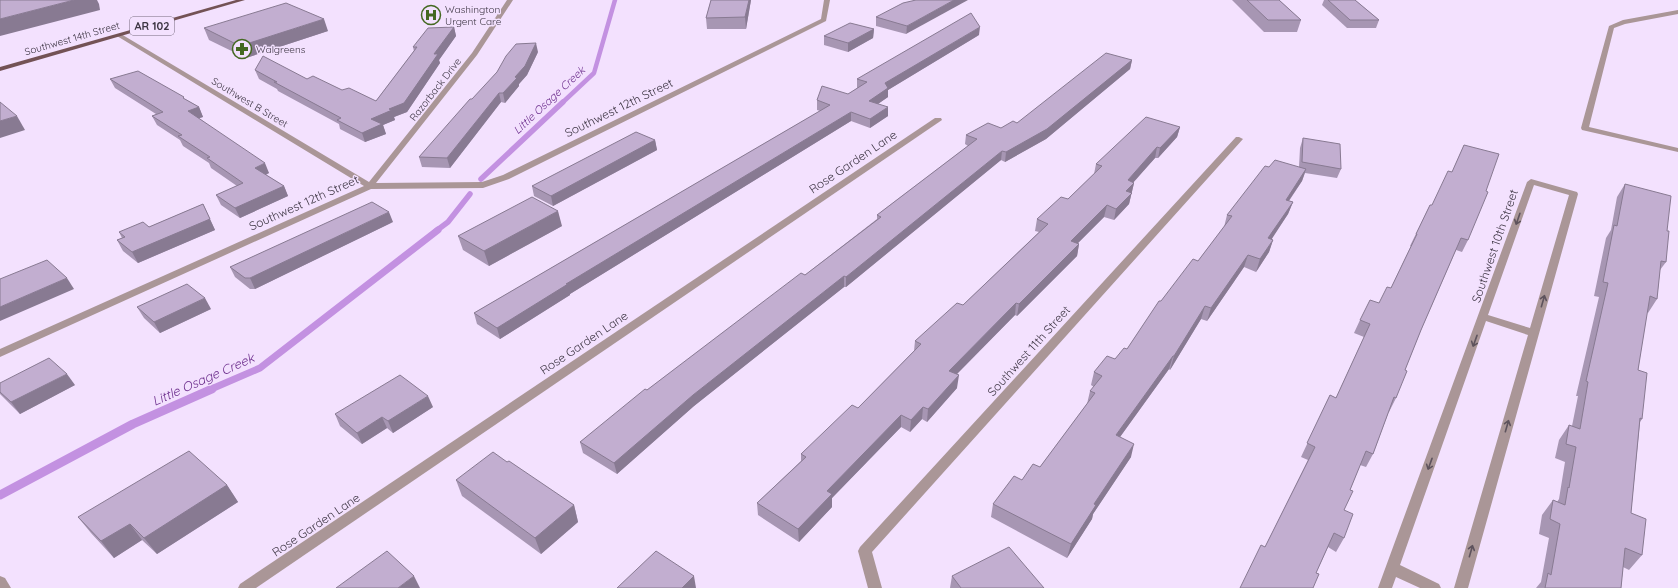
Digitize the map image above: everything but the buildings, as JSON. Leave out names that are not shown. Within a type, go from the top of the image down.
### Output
[{"type":"main road","name":"Southwest 14th Street","points":[[0,69],[242,0]]},
{"type":"street","name":"Razorback Drive","points":[[370,186],[475,54],[510,0]]},
{"type":"street","name":"Southwest 12th Street","points":[[0,353],[370,186],[483,185],[506,177],[824,20],[827,0]]},
{"type":"street","points":[[1678,12],[1623,22],[1611,27],[1585,128],[1678,150]]},
{"type":"street","name":"Southwest B Street","points":[[119,35],[370,186]]},
{"type":"street","name":"Rose Garden Lane","points":[[245,588],[938,120]]},
{"type":"street","name":"Southwest 11th Street","points":[[876,588],[865,550],[1239,140]]},
{"type":"street","name":"Southwest 10th Street","points":[[1385,588],[1484,317],[1531,182],[1574,194],[1461,588]]},
{"type":"street","points":[[1484,317],[1534,333]]},
{"type":"street","points":[[1392,568],[1434,588]]},
{"type":"street","points":[[0,582],[4,588]]},
{"type":"waterway","name":"Little Osage Creek","points":[[562,103],[594,73],[615,0]]},
{"type":"waterway","name":"Little Osage Creek","points":[[481,179],[563,102]]},
{"type":"waterway","name":"Little Osage Creek","points":[[436,231],[448,222],[470,194]]},
{"type":"waterway","name":"Little Osage Creek","points":[[209,390],[260,368],[438,230]]},
{"type":"waterway","name":"Little Osage Creek","points":[[0,495],[133,424],[212,389]]},
{"type":"place","name":"Washington Urgent Care","points":[[431,15]]},
{"type":"place","name":"Walgreens","points":[[242,49]]}]
